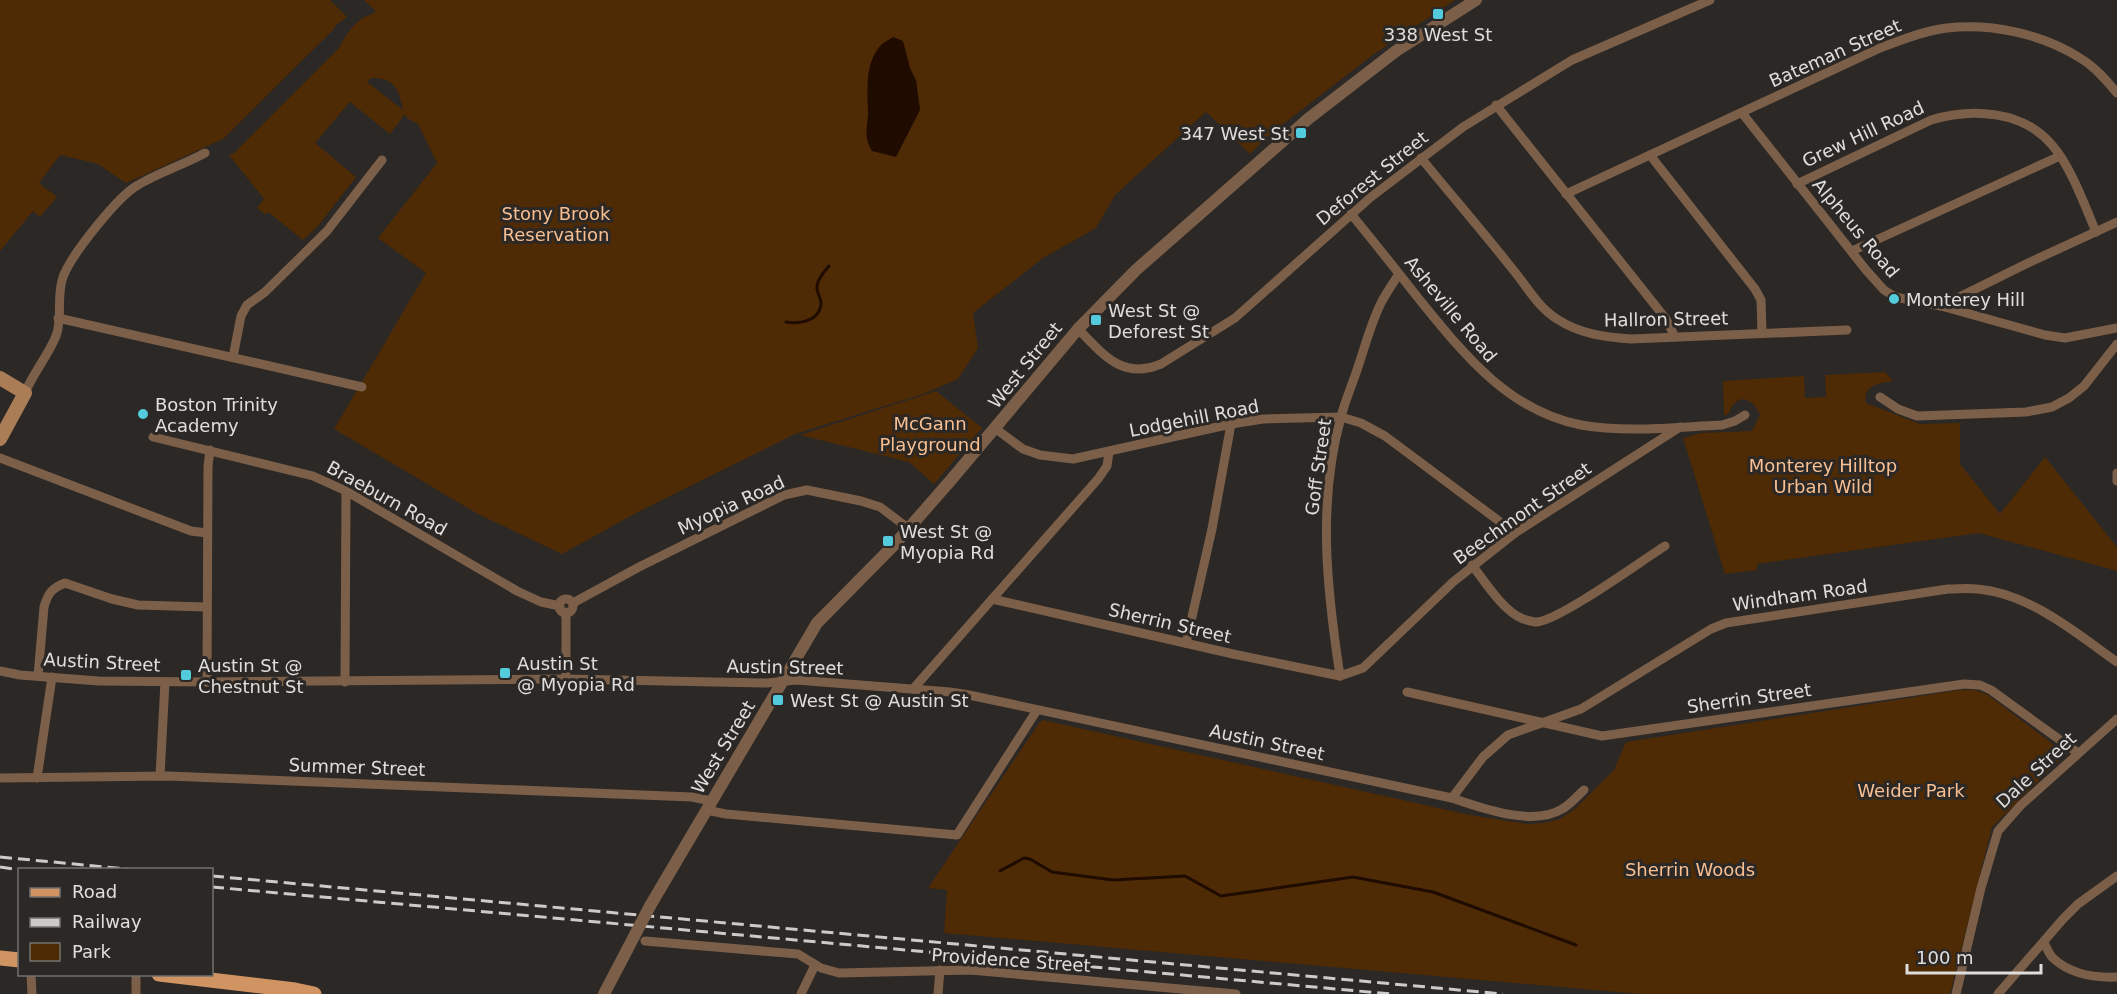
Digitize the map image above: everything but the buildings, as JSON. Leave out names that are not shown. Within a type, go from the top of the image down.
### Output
[{"type":"main road","points":[[0,378],[25,393],[0,439]]},
{"type":"main road","points":[[0,958],[18,960]]},
{"type":"main road","points":[[168,976],[314,994]]},
{"type":"street","name":"West Street","points":[[604,994],[650,906],[817,623],[908,528],[996,429],[1078,329],[1136,270],[1308,119],[1396,51],[1476,0]]},
{"type":"street","name":"Deforest Street","points":[[1078,329],[1117,365],[1148,369],[1161,364],[1235,318],[1351,214],[1421,158],[1496,105],[1572,60],[1710,0]]},
{"type":"street","name":"Bateman Street","points":[[1566,194],[1880,48],[1917,34],[1947,28],[1977,28],[2013,32],[2050,42],[2082,59],[2103,76],[2117,93]]},
{"type":"street","points":[[1496,105],[1666,319],[1675,337]]},
{"type":"street","name":"Grew Hill Road","points":[[1797,183],[1931,120],[1949,114],[1968,112],[2003,116],[2030,126],[2051,143],[2060,156],[2096,232]]},
{"type":"street","name":"Alpheus Road","points":[[1742,113],[1884,290],[1895,297],[1941,306],[2046,335],[2065,338],[2117,328]]},
{"type":"street","points":[[25,393],[55,337],[59,294],[68,267],[89,237],[122,199],[138,185],[205,153]]},
{"type":"street","points":[[1650,155],[1755,289],[1761,300],[1762,333]]},
{"type":"street","points":[[1852,251],[2060,156]]},
{"type":"street","name":"Hallron Street","points":[[1421,158],[1516,273],[1541,307],[1557,320],[1595,336],[1631,339],[1847,330]]},
{"type":"street","points":[[233,357],[241,316],[247,305],[265,292],[327,231],[382,160]]},
{"type":"street","name":"Asheville Road","points":[[1351,214],[1462,352],[1496,385],[1517,399],[1550,416],[1580,425],[1610,428],[1680,427]]},
{"type":"street","points":[[1941,306],[2028,262],[2117,222]]},
{"type":"street","name":"Goff Street","points":[[1340,676],[1329,596],[1326,518],[1332,459],[1341,417],[1382,302],[1399,274]]},
{"type":"street","points":[[58,318],[362,387]]},
{"type":"street","points":[[1880,397],[1898,409],[1917,416],[2040,410],[2064,402],[2079,391],[2117,344]]},
{"type":"street","name":"Beechmont Street","points":[[1340,676],[1364,668],[1472,566],[1515,533],[1680,427],[1726,424],[1745,415]]},
{"type":"street","name":"Lodgehill Road","points":[[996,429],[1023,448],[1040,455],[1073,459],[1231,424],[1263,419],[1341,417],[1361,423],[1385,436],[1515,533]]},
{"type":"street","points":[[1186,642],[1212,529],[1231,424]]},
{"type":"street","name":"Braeburn Road","points":[[153,437],[313,476],[346,491],[517,591],[563,609]]},
{"type":"street","points":[[207,682],[206,607],[210,450]]},
{"type":"street","points":[[913,689],[1098,479],[1107,466],[1109,452]]},
{"type":"street","points":[[0,458],[191,531],[207,533]]},
{"type":"street","points":[[2117,473],[2117,481]]},
{"type":"street","name":"Myopia Road","points":[[563,609],[563,600],[573,603],[639,567],[784,495],[807,490],[824,492],[880,507],[908,528]]},
{"type":"street","points":[[345,682],[346,491]]},
{"type":"street","points":[[1472,566],[1500,601],[1520,618],[1535,622],[1548,619],[1571,607],[1665,546]]},
{"type":"street","points":[[38,676],[44,607],[47,596],[55,587],[65,583],[112,600],[138,605],[206,607]]},
{"type":"street","name":"Windham Road","points":[[1452,798],[1471,770],[1492,747],[1508,735],[1569,714],[1591,703],[1711,629],[1726,623],[1948,590],[1977,589],[2015,598],[2076,633],[2117,662]]},
{"type":"street","name":"Sherrin Street","points":[[992,599],[1340,676]]},
{"type":"street","points":[[563,609],[566,679]]},
{"type":"street","name":"Austin Street","points":[[0,671],[99,681],[165,682],[566,679],[767,684],[803,680],[969,695],[1452,798],[1510,814],[1542,817],[1563,809],[1584,790]]},
{"type":"street","points":[[37,778],[52,677]]},
{"type":"street","points":[[160,776],[165,682]]},
{"type":"street","name":"Sherrin Street","points":[[1407,692],[1608,736],[1972,684],[1991,690],[2078,753]]},
{"type":"street","name":"Summer Street","points":[[0,778],[160,776],[692,797],[726,814],[957,835],[1037,710]]},
{"type":"street","name":"Dale Street","points":[[1956,994],[1998,831],[2007,818],[2117,719]]},
{"type":"street","points":[[1998,994],[2078,904],[2117,876]]},
{"type":"street","name":"Providence Street","points":[[645,941],[801,955],[815,965],[839,973],[970,970],[1236,994]]},
{"type":"street","points":[[2044,943],[2052,958],[2068,968],[2082,974],[2105,978],[2117,977]]},
{"type":"street","points":[[801,994],[815,965]]},
{"type":"street","points":[[939,994],[940,970]]},
{"type":"street","points":[[32,976],[32,994]]},
{"type":"street","points":[[136,976],[136,994]]},
{"type":"green space","points":[[0,0],[330,0],[347,17],[337,24],[223,139],[126,183],[98,164],[60,155],[39,183],[57,197],[40,217],[33,211],[0,251]]},
{"type":"green space","name":"Stony Brook Reservation","points":[[364,0],[1455,0],[1374,54],[1269,135],[1250,154],[1206,112],[1115,195],[1096,228],[1043,258],[973,313],[978,348],[958,379],[923,394],[795,434],[636,513],[562,554],[478,514],[334,429],[426,273],[378,238],[437,163],[418,124],[407,118],[405,114],[390,134],[350,102],[315,143],[356,177],[319,225],[303,240],[268,212],[266,215],[257,208],[264,199],[229,155],[234,153],[340,47],[356,24],[376,11]],"holes":[[[371,78],[386,80],[394,86],[400,96],[403,110],[367,82]]]},
{"type":"green space","name":"Monterey Hilltop Urban Wild","points":[[1885,372],[1893,381],[1870,388],[1867,392],[1866,403],[1920,424],[1960,423],[1960,464],[2000,514],[2045,457],[2117,547],[2117,571],[1979,533],[1757,564],[1757,570],[1725,574],[1683,438],[1701,433],[1752,431],[1760,415],[1749,401],[1737,401],[1729,413],[1724,416],[1723,381],[1804,376],[1805,398],[1826,397],[1825,375]]},
{"type":"green space","name":"McGann Playground","points":[[936,391],[982,428],[934,484],[909,462],[800,435]]},
{"type":"green space","name":"Sherrin Woods","points":[[1960,690],[1975,690],[1988,695],[2066,754],[1992,827],[1950,994],[1641,994],[944,933],[947,890],[928,888],[1043,720],[1470,815],[1528,824],[1560,819],[1576,808],[1614,770],[1626,742]]},
{"type":"shaded area","points":[[893,37],[903,41],[910,68],[916,80],[920,110],[896,157],[872,151],[867,133],[869,69],[882,44]]},
{"type":"waterway","points":[[786,322],[807,321],[816,315],[821,305],[817,289],[818,283],[829,266]]},
{"type":"waterway","points":[[1000,871],[1024,858],[1052,872],[1113,880],[1185,876],[1221,896],[1353,877],[1433,892],[1576,945]]},
{"type":"railway","points":[[0,857],[116,868]]},
{"type":"railway","points":[[0,867],[18,870]]},
{"type":"railway","points":[[213,876],[1503,994]]},
{"type":"railway","points":[[213,887],[1391,994]]},
{"type":"place","name":"338 West St","points":[[1438,14]]},
{"type":"place","name":"347 West St","points":[[1301,133]]},
{"type":"place","name":"Monterey Hill","points":[[1894,299]]},
{"type":"place","name":"West St @ Deforest St","points":[[1096,320]]},
{"type":"place","name":"Boston Trinity Academy","points":[[143,414]]},
{"type":"place","name":"West St @ Myopia Rd","points":[[888,541]]},
{"type":"place","name":"Austin St @ Myopia Rd","points":[[505,673]]},
{"type":"place","name":"Austin St @ Chestnut St","points":[[186,675]]},
{"type":"place","name":"West St @ Austin St","points":[[778,700]]},
{"type":"park label","name":"Weider Park","points":[[1911,790]]}]
